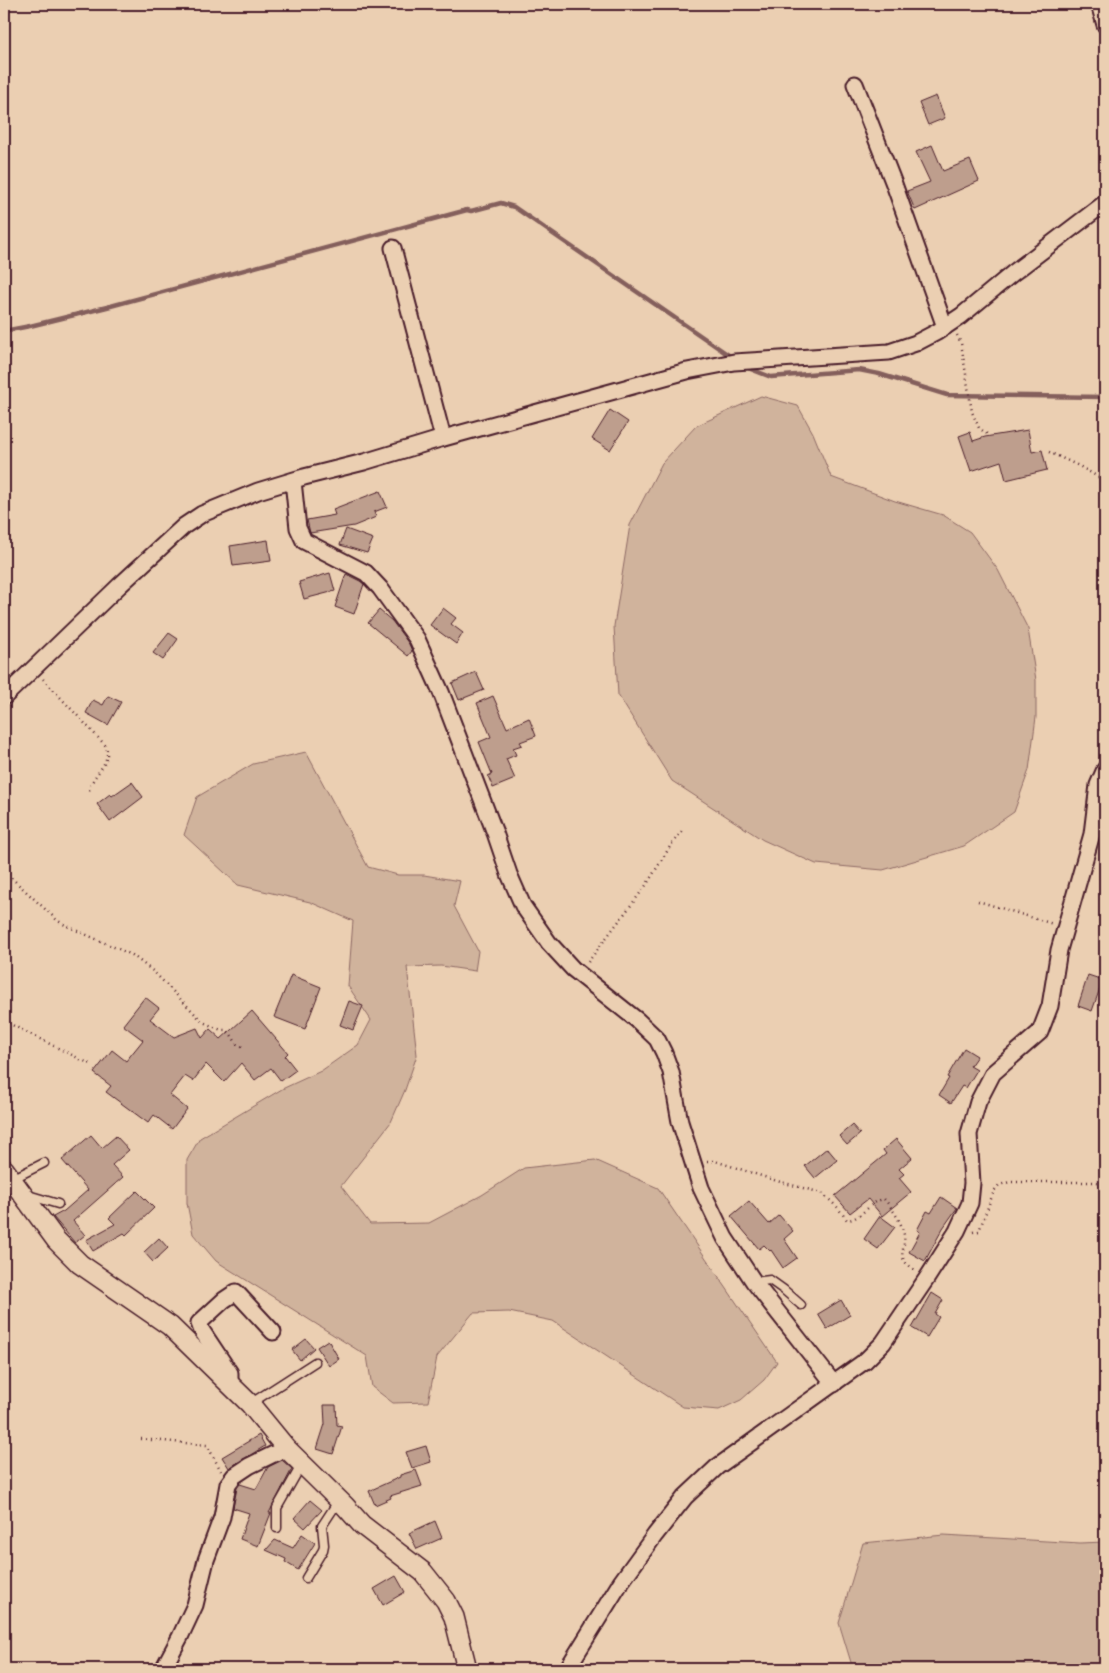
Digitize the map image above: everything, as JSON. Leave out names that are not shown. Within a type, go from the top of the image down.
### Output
[{"type":"street","points":[[1099,4],[1105,25]]},
{"type":"street","points":[[854,84],[948,325]]},
{"type":"street","points":[[5,694],[184,526],[217,507],[293,481],[687,371],[734,362],[889,352],[916,343],[948,325],[1105,202]]},
{"type":"street","points":[[393,248],[443,438]]},
{"type":"street","points":[[293,481],[298,528],[304,541],[366,574],[380,588],[417,639],[441,692],[509,874],[523,906],[548,943],[579,974],[637,1020],[657,1040],[671,1072],[680,1122],[701,1188],[725,1238],[754,1282],[834,1384]]},
{"type":"street","points":[[567,1669],[621,1582],[685,1497],[717,1467],[865,1361],[883,1343],[958,1231],[970,1203],[972,1183],[969,1134],[978,1102],[993,1074],[1040,1032],[1050,1006],[1059,950],[1092,834],[1098,785],[1105,769]]},
{"type":"street","points":[[12,1180],[56,1240],[80,1264],[170,1326],[250,1404],[286,1448],[362,1525],[423,1572],[446,1601],[454,1617],[467,1669]]},
{"type":"street","points":[[230,1384],[230,1373],[202,1331],[200,1323],[224,1300],[236,1292],[273,1332]]},
{"type":"street","points":[[163,1669],[195,1605],[206,1560],[222,1517],[228,1484],[234,1476],[249,1466],[286,1448]]},
{"type":"lane","points":[[12,1180],[44,1163]]},
{"type":"lane","points":[[12,1180],[58,1204]]},
{"type":"lane","points":[[754,1282],[770,1280],[801,1305]]},
{"type":"lane","points":[[250,1404],[315,1362]]},
{"type":"lane","points":[[278,1528],[277,1508],[302,1464]]},
{"type":"lane","points":[[306,1578],[324,1545],[322,1526],[339,1500]]},
{"type":"path","points":[[948,325],[961,343],[972,412],[979,428],[987,434]]},
{"type":"path","points":[[1049,452],[1080,466],[1105,481]]},
{"type":"path","points":[[33,669],[106,746],[108,757],[94,779],[89,792]]},
{"type":"path","points":[[579,974],[647,884],[671,844],[682,832]]},
{"type":"path","points":[[4,871],[58,921],[132,955],[154,972],[203,1022],[230,1033],[236,1044],[245,1048]]},
{"type":"path","points":[[978,901],[1066,928]]},
{"type":"path","points":[[4,1021],[90,1064]]},
{"type":"path","points":[[693,1161],[715,1161],[822,1193],[847,1220],[857,1216],[877,1201],[884,1199],[898,1219],[904,1234],[902,1255],[907,1264],[926,1278]]},
{"type":"path","points":[[958,1231],[966,1234],[978,1231],[994,1191],[999,1185],[1010,1182],[1105,1183]]},
{"type":"path","points":[[141,1439],[207,1445],[228,1484]]},
{"type":"shaded area","points":[[761,396],[798,406],[813,433],[831,477],[895,501],[943,515],[970,532],[998,570],[1028,629],[1036,680],[1036,717],[1029,770],[1014,812],[964,846],[883,870],[816,864],[763,840],[672,781],[618,695],[614,626],[630,525],[662,463],[696,426]]},
{"type":"shaded area","points":[[306,752],[368,867],[398,875],[424,875],[460,881],[454,906],[478,951],[475,971],[441,966],[407,967],[417,1055],[391,1122],[341,1186],[370,1224],[429,1223],[482,1195],[524,1168],[595,1160],[658,1188],[777,1362],[764,1380],[741,1400],[719,1410],[683,1407],[553,1321],[509,1312],[473,1313],[437,1357],[428,1402],[393,1403],[372,1387],[367,1356],[216,1261],[193,1234],[187,1203],[187,1160],[200,1138],[282,1089],[321,1071],[358,1045],[371,1020],[348,986],[353,921],[310,902],[238,885],[184,835],[197,797],[253,764]]},
{"type":"shaded area","points":[[944,1535],[1080,1543],[1105,1542],[1105,1669],[853,1669],[839,1623],[863,1543]]},
{"type":"building","points":[[936,96],[945,118],[928,125],[919,103]]},
{"type":"building","points":[[932,145],[943,171],[970,160],[979,181],[915,210],[907,191],[930,182],[916,152]]},
{"type":"building","points":[[610,410],[628,422],[610,450],[592,439]]},
{"type":"building","points":[[1028,430],[1032,452],[1042,450],[1047,470],[1006,480],[1001,461],[971,471],[959,436],[970,432],[973,441],[985,437]]},
{"type":"building","points":[[380,491],[387,507],[374,512],[376,517],[354,526],[310,533],[307,520],[335,515],[333,509]]},
{"type":"building","points":[[346,529],[373,539],[367,553],[340,545]]},
{"type":"building","points":[[268,540],[271,561],[233,566],[230,546]]},
{"type":"building","points":[[330,573],[335,591],[304,599],[299,582]]},
{"type":"building","points":[[346,574],[364,584],[354,614],[335,607]]},
{"type":"building","points":[[443,608],[456,618],[451,624],[463,633],[456,644],[430,625]]},
{"type":"building","points":[[379,610],[392,621],[409,644],[412,651],[408,656],[368,623]]},
{"type":"building","points":[[169,633],[178,639],[163,660],[153,653]]},
{"type":"building","points":[[476,672],[484,690],[459,700],[452,683]]},
{"type":"building","points":[[108,696],[121,702],[108,725],[86,713],[93,700],[103,705]]},
{"type":"building","points":[[493,696],[507,728],[529,718],[536,736],[520,742],[522,745],[513,748],[516,755],[506,759],[515,779],[493,788],[488,776],[492,774],[479,742],[491,737],[477,703]]},
{"type":"building","points":[[132,782],[143,797],[110,822],[97,804],[110,794],[112,796]]},
{"type":"building","points":[[291,975],[321,987],[305,1029],[274,1017]]},
{"type":"building","points":[[1088,975],[1103,980],[1092,1011],[1078,1006]]},
{"type":"building","points":[[145,997],[159,1008],[150,1019],[174,1037],[197,1028],[202,1038],[210,1029],[221,1039],[252,1011],[288,1053],[285,1056],[296,1070],[281,1081],[271,1068],[255,1080],[241,1063],[224,1082],[206,1064],[193,1081],[185,1076],[170,1095],[187,1109],[172,1129],[154,1115],[148,1123],[106,1092],[111,1086],[94,1073],[112,1050],[126,1061],[143,1040],[123,1025]]},
{"type":"building","points":[[349,1001],[363,1006],[353,1030],[340,1025]]},
{"type":"building","points":[[964,1048],[977,1056],[970,1066],[977,1070],[966,1088],[962,1086],[951,1103],[939,1095]]},
{"type":"building","points":[[852,1125],[860,1134],[847,1145],[839,1136]]},
{"type":"building","points":[[91,1135],[102,1148],[116,1136],[129,1150],[112,1165],[123,1177],[73,1221],[85,1235],[75,1243],[53,1217],[64,1211],[88,1190],[62,1160]]},
{"type":"building","points":[[896,1139],[912,1158],[899,1169],[904,1174],[899,1178],[911,1192],[882,1216],[868,1199],[850,1213],[835,1196],[886,1154],[883,1150]]},
{"type":"building","points":[[827,1148],[837,1160],[815,1178],[805,1166]]},
{"type":"building","points":[[137,1191],[154,1208],[126,1235],[124,1233],[93,1251],[86,1240],[115,1224],[109,1218]]},
{"type":"building","points":[[941,1197],[957,1208],[943,1228],[925,1261],[909,1252],[920,1232],[917,1230],[927,1211],[931,1213]]},
{"type":"building","points":[[749,1201],[769,1224],[779,1215],[793,1231],[784,1239],[797,1258],[783,1268],[771,1250],[764,1245],[759,1249],[731,1216]]},
{"type":"building","points":[[880,1216],[895,1227],[878,1249],[864,1239]]},
{"type":"building","points":[[159,1238],[168,1248],[153,1262],[144,1252]]},
{"type":"building","points":[[932,1293],[943,1300],[935,1314],[939,1317],[927,1337],[912,1328]]},
{"type":"building","points":[[841,1300],[850,1315],[827,1329],[818,1314]]},
{"type":"building","points":[[306,1339],[314,1348],[300,1360],[292,1350]]},
{"type":"building","points":[[328,1340],[339,1359],[329,1366],[317,1347]]},
{"type":"building","points":[[324,1405],[336,1405],[337,1425],[342,1426],[333,1454],[317,1449],[325,1424]]},
{"type":"building","points":[[259,1435],[265,1446],[229,1468],[222,1457]]},
{"type":"building","points":[[426,1446],[431,1462],[412,1468],[406,1452]]},
{"type":"building","points":[[282,1460],[292,1469],[269,1513],[271,1513],[258,1546],[240,1539],[249,1513],[233,1508],[237,1488],[240,1484],[256,1489],[268,1467]]},
{"type":"building","points":[[416,1470],[422,1486],[390,1496],[391,1498],[375,1505],[369,1491],[400,1477],[400,1475]]},
{"type":"building","points":[[310,1500],[322,1510],[305,1528],[294,1518]]},
{"type":"building","points":[[435,1521],[442,1538],[417,1549],[409,1533]]},
{"type":"building","points":[[302,1534],[315,1543],[298,1570],[285,1562],[286,1559],[266,1550],[275,1540],[293,1548]]},
{"type":"building","points":[[396,1576],[405,1592],[383,1605],[374,1589]]},
{"type":"waterway","points":[[4,331],[107,307],[467,210],[471,211],[501,203],[514,207],[733,358]]},
{"type":"waterway","points":[[743,366],[771,377],[859,370],[879,374],[947,395],[1105,397]]}]
